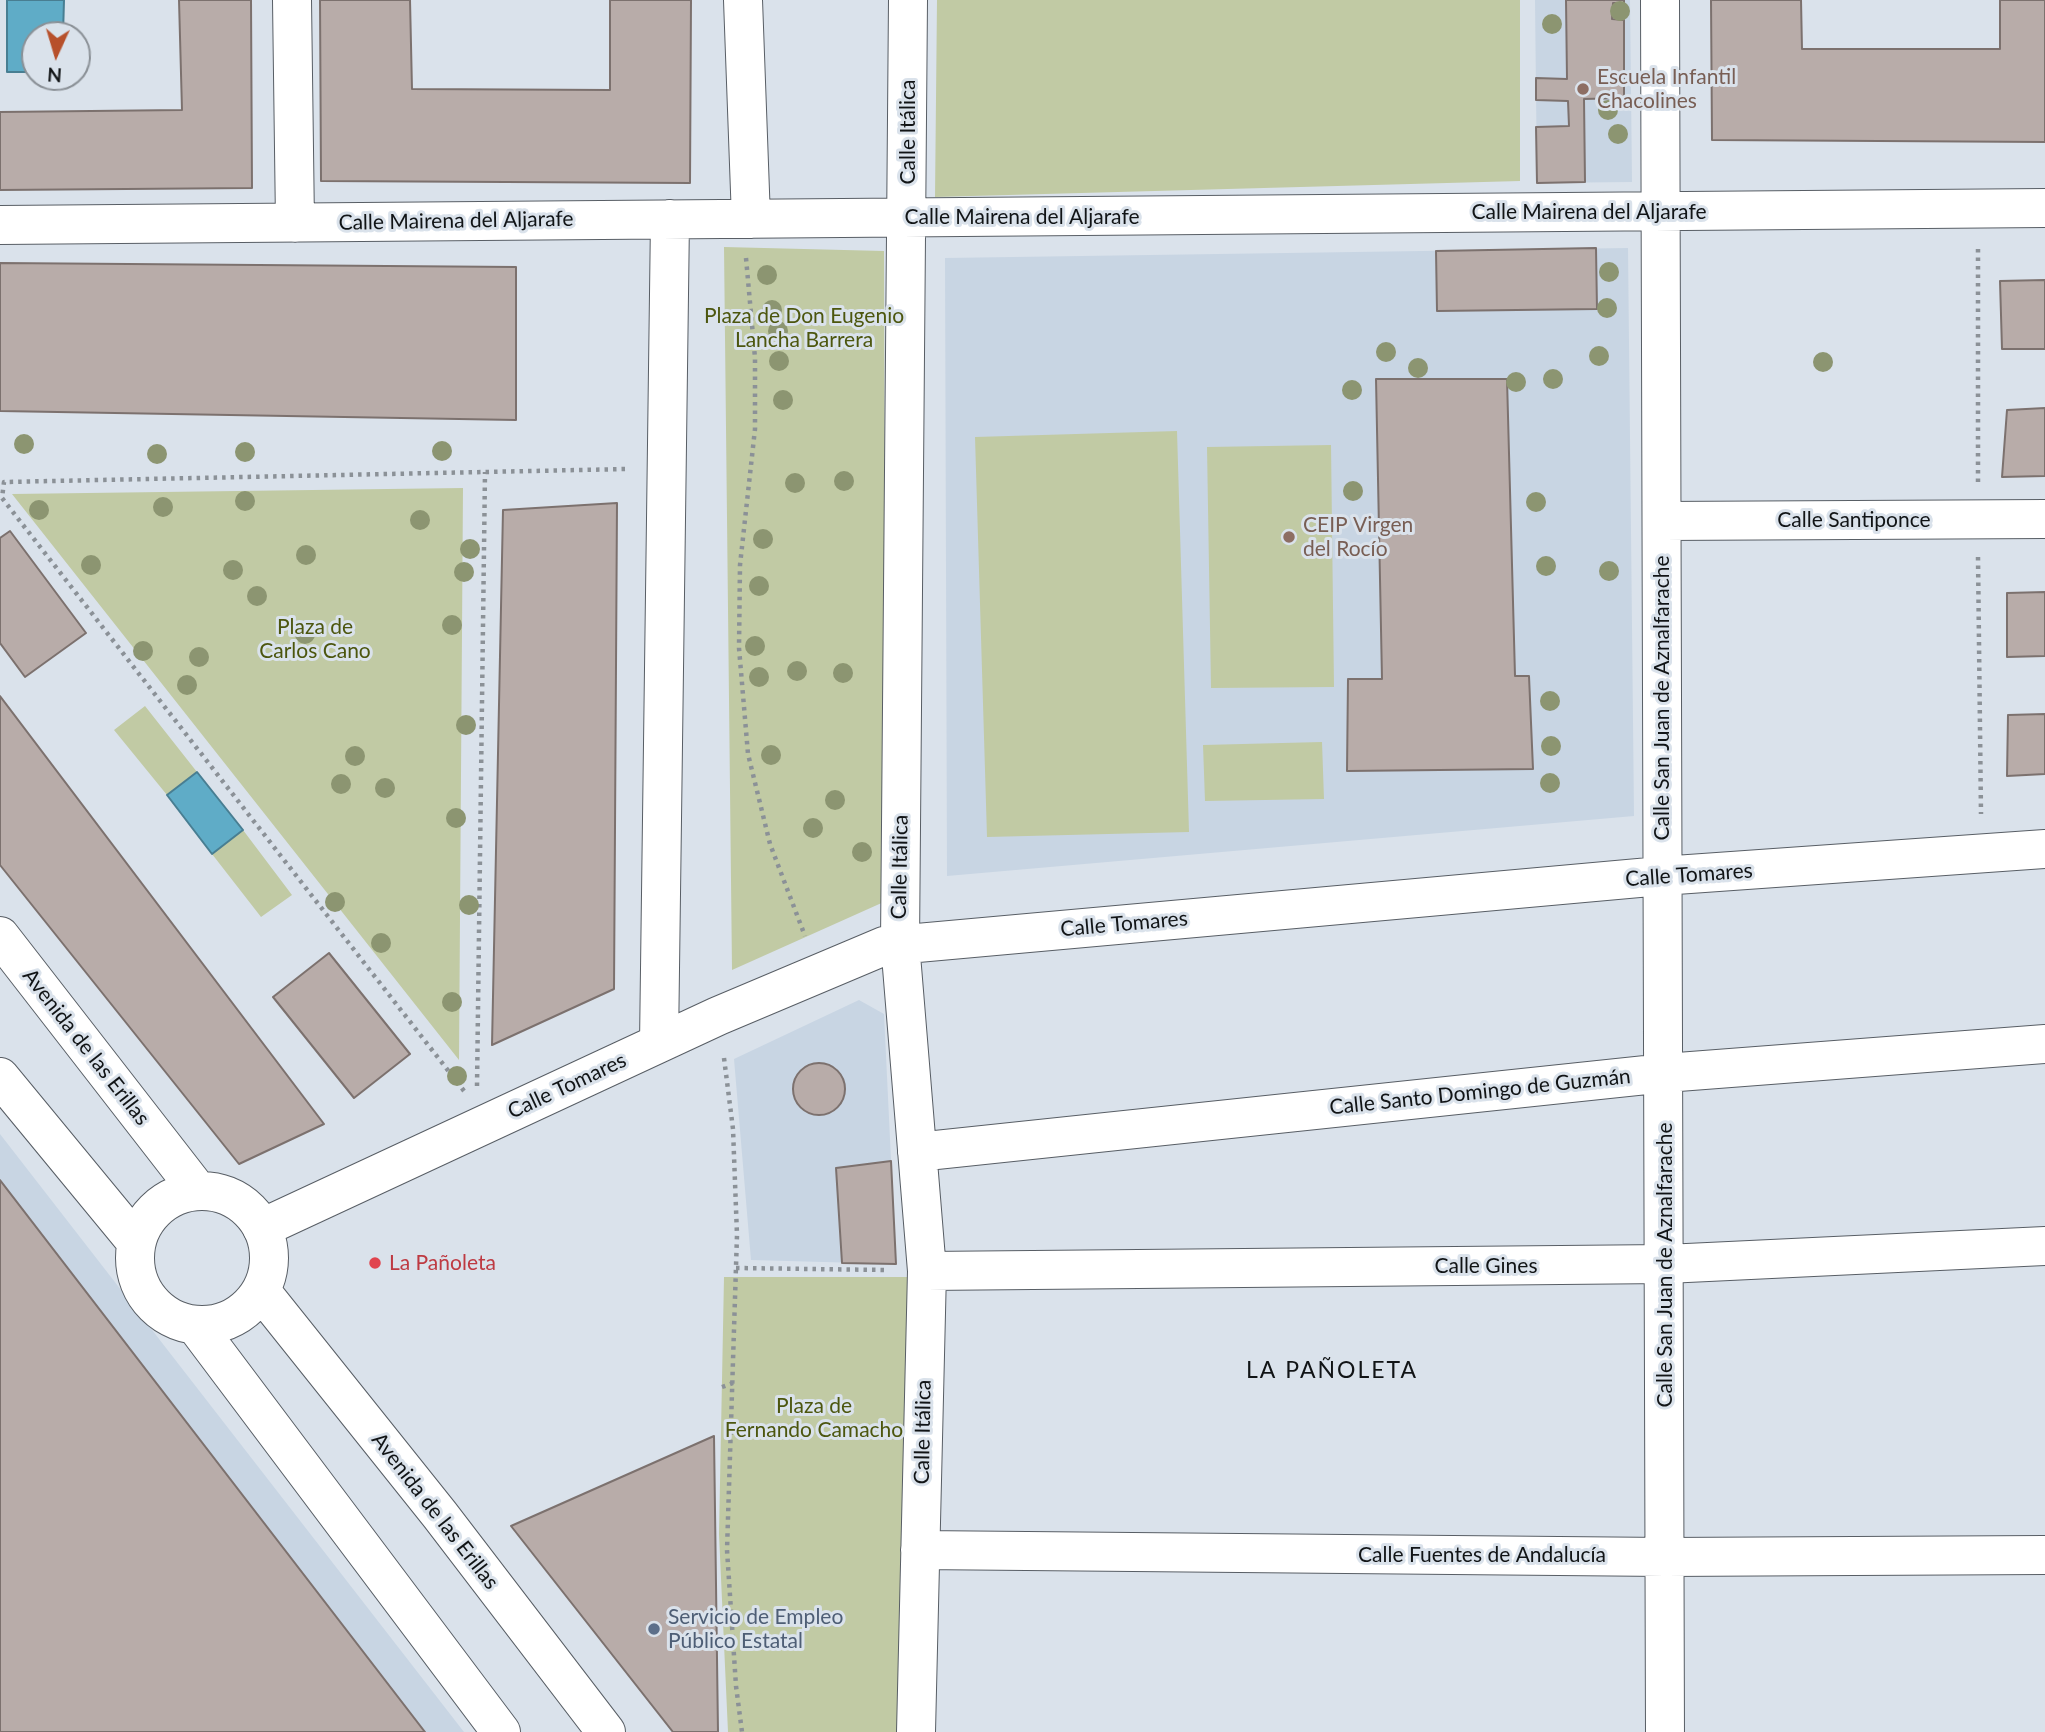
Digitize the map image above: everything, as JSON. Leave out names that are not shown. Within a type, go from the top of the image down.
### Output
[{"type":"street","points":[[292,0],[295,223]]},
{"type":"street","points":[[743,0],[747,219]]},
{"type":"street","name":"Calle Itálica","points":[[908,0],[900,943],[927,1271],[916,1732]]},
{"type":"street","name":"Calle San Juan de Aznalfarache","points":[[1660,0],[1665,1732]]},
{"type":"street","name":"Calle Mairena del Aljarafe","points":[[0,225],[2045,208]]},
{"type":"street","points":[[659,1043],[670,219]]},
{"type":"street","name":"Calle Santiponce","points":[[1662,520],[2045,519]]},
{"type":"street","name":"Calle Tomares","points":[[262,1228],[483,1115],[659,1043],[870,951],[900,943],[1661,876],[2045,849]]},
{"type":"street","name":"Avenida de las Erillas","points":[[0,936],[198,1191]]},
{"type":"street","name":"Calle Santo Domingo de Guzmán","points":[[917,1152],[1665,1073],[2045,1044]]},
{"type":"street","points":[[0,1077],[136,1242]]},
{"type":"street","points":[[198,1191],[217,1193],[236,1200],[251,1212],[262,1228],[269,1249],[268,1270],[261,1291],[249,1306],[233,1317],[216,1324],[196,1325],[174,1319],[154,1306],[141,1287],[135,1265],[136,1242],[145,1222],[159,1206],[177,1195],[198,1191]]},
{"type":"street","name":"Calle Gines","points":[[927,1271],[1665,1264],[2045,1246]]},
{"type":"street","name":"Avenida de las Erillas","points":[[261,1291],[440,1516],[606,1732]]},
{"type":"street","points":[[196,1325],[501,1732]]},
{"type":"street","name":"Calle Fuentes de Andalucía","points":[[920,1550],[1665,1556],[2045,1555]]},
{"type":"path","points":[[747,219],[755,358],[755,429],[740,565],[739,648],[748,754],[770,844],[820,972]]},
{"type":"path","points":[[483,1115],[2,498],[4,482],[667,468]]},
{"type":"path","points":[[483,1115],[485,472]]},
{"type":"path","points":[[718,1016],[733,1129],[736,1189],[727,1550],[736,1686],[742,1732]]},
{"type":"path","points":[[736,1268],[872,1269]]},
{"type":"path","points":[[722,1387],[733,1383]]},
{"type":"shaded area","name":"Escuela Infantil Chacolines","points":[[1535,0],[1630,0],[1632,182],[1537,183]]},
{"type":"shaded area","name":"CEIP Virgen del Rocío","points":[[1628,248],[1634,816],[947,876],[945,258]]},
{"type":"shaded area","points":[[859,1000],[884,1014],[896,1264],[751,1260],[734,1059]]},
{"type":"shaded area","points":[[0,1134],[464,1732],[0,1732]]},
{"type":"green space","points":[[937,0],[1520,0],[1520,181],[935,197]]},
{"type":"green space","name":"Plaza de Don Eugenio Lancha Barrera","points":[[724,247],[884,251],[886,901],[732,970]]},
{"type":"green space","points":[[1177,431],[1189,832],[987,837],[975,437]]},
{"type":"green space","points":[[1331,445],[1334,687],[1211,688],[1207,447]]},
{"type":"green space","name":"Plaza de Carlos Cano","points":[[463,488],[459,1060],[12,494]]},
{"type":"green space","points":[[145,706],[197,772],[167,795],[114,730]]},
{"type":"green space","points":[[1322,742],[1324,799],[1205,801],[1203,745]]},
{"type":"green space","points":[[243,830],[292,895],[261,917],[212,854]]},
{"type":"green space","name":"Plaza de Fernando Camacho","points":[[724,1277],[910,1277],[898,1732],[728,1732],[719,1534]]},
{"type":"water","points":[[7,0],[64,0],[63,21],[21,21],[21,72],[7,72]]},
{"type":"water","points":[[197,772],[243,830],[212,854],[167,795]]},
{"type":"building","points":[[179,0],[251,0],[252,188],[0,190],[0,112],[182,110]]},
{"type":"building","points":[[320,0],[410,0],[412,89],[610,90],[610,0],[691,0],[690,183],[321,181]]},
{"type":"building","points":[[1566,0],[1624,0],[1624,3],[1613,3],[1612,19],[1624,20],[1624,98],[1584,99],[1585,182],[1537,183],[1536,127],[1569,126],[1568,101],[1536,100],[1536,78],[1567,79]]},
{"type":"building","points":[[1711,0],[1801,0],[1802,49],[2000,49],[2000,0],[2045,0],[2045,142],[1712,140]]},
{"type":"building","points":[[1596,248],[1597,309],[1437,311],[1436,251]]},
{"type":"building","points":[[0,263],[516,267],[516,420],[0,411]]},
{"type":"building","points":[[2045,280],[2045,349],[2002,349],[2000,281]]},
{"type":"building","points":[[1376,379],[1507,379],[1515,676],[1529,676],[1533,769],[1347,771],[1348,679],[1382,679]]},
{"type":"building","points":[[2045,408],[2045,476],[2002,477],[2007,410]]},
{"type":"building","points":[[617,503],[614,989],[492,1045],[503,510]]},
{"type":"building","points":[[10,531],[86,633],[25,677],[0,643],[0,538]]},
{"type":"building","points":[[2045,592],[2045,656],[2007,657],[2007,593]]},
{"type":"building","points":[[0,696],[324,1124],[239,1164],[0,865]]},
{"type":"building","points":[[2045,714],[2045,774],[2007,776],[2008,715]]},
{"type":"building","points":[[329,953],[410,1054],[354,1098],[273,997]]},
{"type":"building","points":[[819,1063],[838,1070],[845,1089],[838,1108],[819,1115],[800,1108],[793,1089],[800,1070]]},
{"type":"building","points":[[891,1161],[896,1264],[842,1263],[836,1168]]},
{"type":"building","points":[[0,1180],[425,1732],[0,1732]]},
{"type":"building","name":"Servicio de Empleo Público Estatal","points":[[714,1436],[718,1732],[673,1732],[511,1526]]},
{"type":"place","name":"Escuela Infantil Chacolines","points":[[1583,89]]},
{"type":"place","name":"CEIP Virgen del Rocío","points":[[1289,537]]},
{"type":"place","name":"La Pañoleta","points":[[375,1263]]},
{"type":"place","name":"Servicio de Empleo Público Estatal","points":[[654,1629]]},
{"type":"district","name":"LA PAÑOLETA","points":[[1332,1371]]}]
